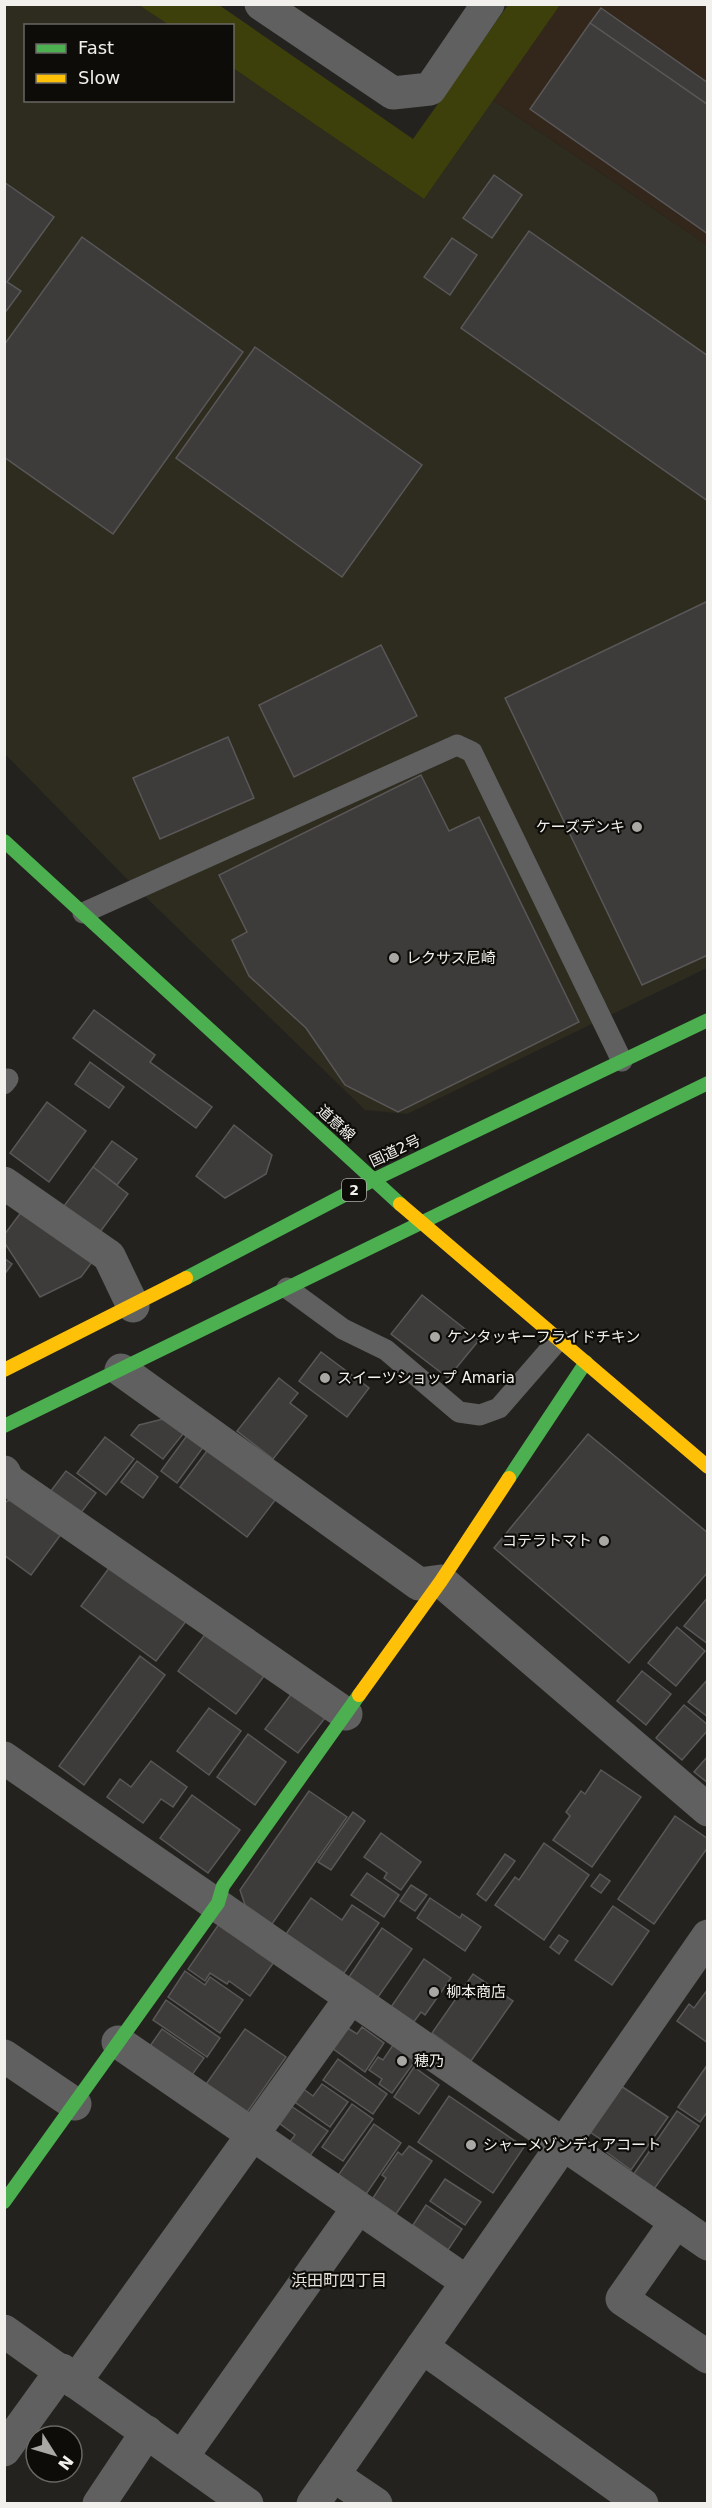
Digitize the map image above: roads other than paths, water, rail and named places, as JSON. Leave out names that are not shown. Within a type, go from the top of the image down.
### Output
[{"type":"main road","name":"道意線","points":[[4,841],[373,1179],[708,1467]]},
{"type":"main road","name":"国道2号","points":[[4,1370],[133,1306],[373,1179],[708,1020]]},
{"type":"main road","points":[[4,1426],[708,1083]]},
{"type":"main road","points":[[4,2202],[218,1903],[223,1886],[441,1581],[586,1362]]},
{"type":"street","points":[[261,4],[393,93],[430,89],[488,4]]},
{"type":"street","points":[[4,1183],[110,1256],[133,1306]]},
{"type":"street","points":[[121,1370],[419,1584],[441,1581],[708,1810]]},
{"type":"street","points":[[4,1472],[8,1480],[346,1714]]},
{"type":"street","points":[[4,1758],[218,1903],[227,1915],[708,2244]]},
{"type":"street","points":[[313,2504],[708,1936]]},
{"type":"street","points":[[4,2450],[69,2376],[252,2134],[350,1999]]},
{"type":"street","points":[[118,2042],[467,2283]]},
{"type":"street","points":[[4,2056],[75,2104]]},
{"type":"street","points":[[182,2457],[358,2208]]},
{"type":"street","points":[[676,2222],[622,2299],[708,2357]]},
{"type":"street","points":[[4,2331],[247,2504]]},
{"type":"street","points":[[422,2347],[642,2504]]},
{"type":"street","points":[[99,2504],[147,2432]]},
{"type":"street","points":[[333,2475],[376,2504]]},
{"type":"lane","points":[[83,913],[457,744],[472,752],[622,1061]]},
{"type":"lane","points":[[287,1288],[343,1329],[386,1350],[459,1412],[480,1416],[500,1408],[559,1339]]},
{"type":"place","name":"ケーズデンキ","points":[[637,827]]},
{"type":"place","name":"レクサス尼崎","points":[[394,958]]},
{"type":"place","name":"ケンタッキーフライドチキン","points":[[435,1337]]},
{"type":"place","name":"スイーツショップ Amaria","points":[[325,1378]]},
{"type":"place","name":"コテラトマト","points":[[604,1541]]},
{"type":"place","name":"柳本商店","points":[[434,1992]]},
{"type":"place","name":"穂乃","points":[[402,2061]]},
{"type":"place","name":"シャーメゾンディアコート","points":[[471,2145]]},
{"type":"district","name":"浜田町四丁目","points":[[339,2280]]}]
